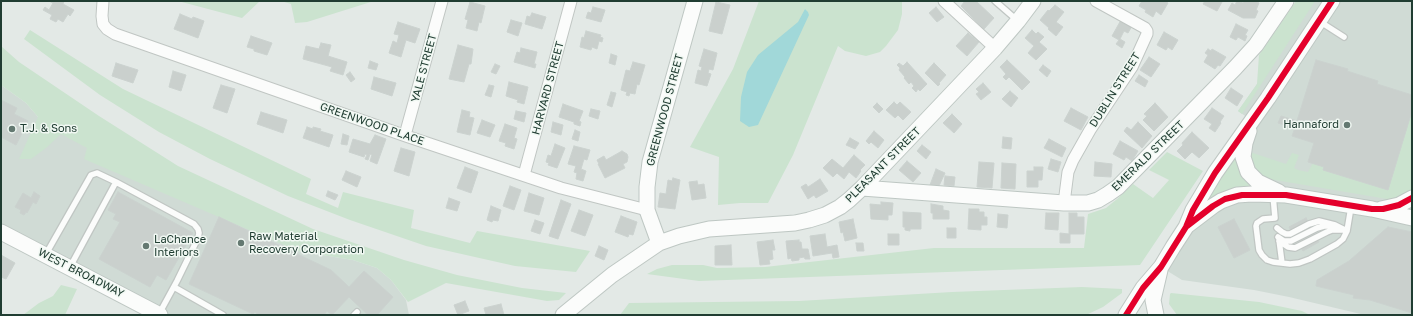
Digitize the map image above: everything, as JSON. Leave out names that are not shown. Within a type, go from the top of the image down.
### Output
[{"type":"street","name":"GREENWOOD PLACE","points":[[103,1],[102,16],[104,24],[109,31],[115,34],[405,136],[561,188],[647,210]]},
{"type":"street","name":"YALE STREET","points":[[405,136],[442,1]]},
{"type":"street","name":"HARVARD STREET","points":[[524,175],[571,1]]},
{"type":"street","name":"GREENWOOD STREET","points":[[659,243],[647,210],[647,187],[653,149],[695,1]]},
{"type":"street","points":[[944,1],[995,48]]},
{"type":"street","name":"PLEASANT STREET","points":[[563,315],[612,275],[659,243],[679,236],[709,229],[795,223],[825,215],[835,210],[862,188],[995,48],[1033,1]]},
{"type":"street","name":"DUBLIN STREET","points":[[1064,203],[1068,172],[1073,160],[1090,130],[1132,67],[1147,34],[1145,28],[1096,1]]},
{"type":"street","name":"EMERALD STREET","points":[[862,188],[1064,203],[1088,203],[1108,194],[1118,187],[1181,124],[1247,56],[1286,1]]},
{"type":"street","points":[[1126,315],[1143,288],[1161,267],[1186,227],[1192,210],[1215,173],[1268,98],[1332,1]]},
{"type":"street","points":[[1254,117],[1245,143],[1243,157],[1245,165],[1248,172],[1258,182],[1280,195]]},
{"type":"street","points":[[1186,227],[1213,206],[1226,199],[1242,195],[1280,195],[1372,209],[1412,218]]},
{"type":"street","points":[[1372,209],[1390,208],[1412,198]]},
{"type":"street","name":"WEST BROADWAY","points":[[1,232],[159,315]]},
{"type":"street","points":[[1156,315],[1153,300],[1161,267]]},
{"type":"lane","points":[[995,1],[1018,21]]},
{"type":"lane","points":[[1319,21],[1344,37]]},
{"type":"lane","points":[[45,255],[91,175],[97,173],[116,182],[194,224],[198,229],[198,238],[159,315]]},
{"type":"lane","points":[[70,268],[116,182]]},
{"type":"lane","points":[[1280,195],[1275,218],[1282,263]]},
{"type":"lane","points":[[1275,218],[1263,218],[1257,223],[1256,226],[1259,250],[1267,260],[1273,262],[1294,263],[1310,259],[1343,239],[1347,231],[1351,206]]},
{"type":"lane","points":[[1277,228],[1282,232],[1290,234],[1309,224],[1319,221],[1335,225],[1347,231]]},
{"type":"lane","points":[[1278,239],[1288,247],[1295,248],[1326,232],[1336,230],[1347,231]]},
{"type":"lane","points":[[174,287],[223,315]]},
{"type":"shaded area","points":[[1307,1],[1412,1],[1412,315],[1365,315],[1254,290],[1182,280],[1161,267],[1251,120],[1238,111],[1257,84]]},
{"type":"shaded area","points":[[1,85],[26,103],[38,117],[298,251],[353,260],[377,268],[391,280],[406,300],[409,315],[160,315],[1,232]]},
{"type":"green space","points":[[178,1],[260,1],[242,18]]},
{"type":"green space","points":[[281,1],[374,1],[307,22],[295,23],[291,4]]},
{"type":"green space","points":[[759,1],[902,1],[902,14],[898,30],[880,52],[866,56],[845,51],[838,46],[793,155],[768,203],[718,205],[719,157],[690,147],[733,69]]},
{"type":"green space","points":[[1296,1],[1315,1],[1242,114],[1238,111],[1257,84],[1259,55]]},
{"type":"green space","points":[[30,30],[123,89],[311,179],[306,194],[338,208],[343,192],[414,210],[411,228],[470,243],[477,231],[590,251],[576,272],[515,266],[426,246],[350,220],[288,196],[210,159],[159,132],[100,95],[24,39]]},
{"type":"green space","points":[[1,46],[19,62],[99,116],[178,166],[313,229],[404,260],[457,275],[522,288],[566,293],[559,300],[547,301],[446,283],[408,302],[391,280],[377,268],[353,260],[298,251],[84,159],[87,148],[61,134],[31,159],[19,159],[38,117],[26,103],[1,85]]},
{"type":"green space","points":[[1412,111],[1412,193],[1393,200],[1269,179],[1257,173],[1251,163],[1250,152],[1286,164],[1292,153],[1299,155],[1294,168],[1298,170],[1308,172],[1313,163],[1324,167],[1323,170],[1388,190]]},
{"type":"green space","points":[[1167,152],[1203,171],[1140,265],[699,281],[647,274],[657,269],[672,265],[703,265],[717,268],[765,267],[934,248],[1084,248],[1088,214],[1106,208],[1133,184],[1153,198],[1169,180],[1149,170]]},
{"type":"green space","points":[[1233,156],[1237,158],[1252,185],[1251,189],[1210,200],[1205,197]]},
{"type":"green space","points":[[61,285],[77,289],[65,315],[23,315],[39,303],[53,296]]},
{"type":"green space","points":[[1082,287],[1122,289],[1122,293],[1103,307],[1086,315],[620,315],[629,303],[799,301],[952,292]]},
{"type":"green space","points":[[1171,293],[1259,302],[1302,311],[1310,315],[1177,315],[1169,304]]},
{"type":"water","points":[[805,9],[809,15],[758,125],[749,127],[740,121],[741,97],[747,72],[758,55],[798,22]]},
{"type":"building","points":[[49,1],[64,1],[63,4],[74,10],[70,16],[68,14],[63,22],[58,19],[56,22],[50,19],[52,15],[43,10],[45,7],[49,10],[53,3]]},
{"type":"building","points":[[965,1],[976,1],[994,18],[984,29],[961,6]]},
{"type":"building","points":[[1142,1],[1165,1],[1168,3],[1161,15],[1156,11],[1153,17],[1139,6]]},
{"type":"building","points":[[1205,1],[1222,2],[1217,11],[1203,4]]},
{"type":"building","points":[[1237,1],[1243,3],[1244,1],[1255,1],[1259,3],[1255,18],[1243,18],[1228,10],[1232,3],[1235,5]]},
{"type":"building","points":[[470,2],[485,6],[481,23],[479,22],[477,31],[466,28],[468,20],[465,19]]},
{"type":"building","points":[[716,2],[730,5],[722,34],[709,31]]},
{"type":"building","points":[[1055,5],[1064,12],[1056,22],[1063,27],[1056,36],[1040,20],[1048,10],[1049,11]]},
{"type":"building","points":[[593,7],[605,10],[601,22],[586,18],[588,12],[591,13]]},
{"type":"building","points":[[936,7],[944,17],[937,22],[929,13]]},
{"type":"building","points":[[532,13],[546,17],[542,29],[525,24],[527,16],[530,17]]},
{"type":"building","points":[[180,14],[192,19],[193,17],[204,21],[198,38],[174,29]]},
{"type":"building","points":[[511,20],[522,23],[518,36],[507,32]]},
{"type":"building","points":[[1121,20],[1132,26],[1128,33],[1124,31],[1120,39],[1125,42],[1122,48],[1116,44],[1119,40],[1112,36]]},
{"type":"building","points":[[398,22],[420,29],[415,43],[406,40],[401,57],[389,53],[393,41],[397,43],[399,35],[394,34]]},
{"type":"building","points":[[1236,24],[1248,30],[1245,35],[1247,36],[1245,41],[1238,37],[1236,40],[1230,37]]},
{"type":"building","points":[[1032,30],[1036,34],[1038,32],[1044,37],[1039,42],[1047,49],[1036,60],[1028,53],[1034,46],[1025,38]]},
{"type":"building","points":[[586,31],[601,35],[600,37],[603,38],[602,42],[599,41],[597,49],[592,47],[591,50],[580,47],[582,37],[584,38]]},
{"type":"building","points":[[1164,32],[1178,40],[1172,50],[1168,47],[1166,50],[1157,45]]},
{"type":"building","points":[[968,33],[979,42],[967,56],[956,46]]},
{"type":"building","points":[[251,36],[272,43],[267,55],[247,47]]},
{"type":"building","points":[[321,43],[331,45],[328,56],[347,62],[343,75],[330,71],[332,67],[303,59],[306,46],[319,49]]},
{"type":"building","points":[[458,45],[473,49],[471,64],[469,64],[464,82],[449,79]]},
{"type":"building","points":[[521,48],[537,52],[534,64],[536,64],[535,68],[514,62],[517,52],[520,53]]},
{"type":"building","points":[[704,49],[717,53],[713,70],[709,69],[708,73],[711,74],[707,86],[695,83],[698,70],[701,71],[702,67],[699,66]]},
{"type":"building","points":[[1208,49],[1211,51],[1212,49],[1226,57],[1220,66],[1218,65],[1215,69],[1204,62],[1208,55],[1205,53]]},
{"type":"building","points":[[611,54],[617,56],[615,65],[609,63]]},
{"type":"building","points":[[1149,57],[1160,64],[1151,77],[1140,70]]},
{"type":"building","points":[[1007,60],[1030,82],[1022,90],[1009,77],[1006,80],[1003,77],[1006,74],[1000,67]]},
{"type":"building","name":"Hannaford","points":[[1316,60],[1348,69],[1347,71],[1378,81],[1377,84],[1412,95],[1412,111],[1388,190],[1323,170],[1324,167],[1308,162],[1314,143],[1292,136],[1295,128],[1278,123],[1281,116],[1297,121]]},
{"type":"building","points":[[370,61],[378,64],[376,70],[368,68]]},
{"type":"building","points":[[633,62],[645,65],[639,85],[637,84],[635,94],[630,93],[629,96],[626,95],[627,92],[621,90],[626,70],[630,71]]},
{"type":"building","points":[[907,62],[927,84],[920,91],[918,89],[916,92],[912,88],[914,86],[911,82],[909,84],[899,70],[900,68],[897,65],[899,63],[903,66]]},
{"type":"building","points":[[116,63],[138,70],[133,83],[112,76]]},
{"type":"building","points":[[934,63],[946,75],[938,86],[925,73]]},
{"type":"building","points":[[495,64],[500,66],[496,74],[491,72]]},
{"type":"building","points":[[1043,65],[1051,71],[1047,77],[1039,70]]},
{"type":"building","points":[[173,71],[186,75],[181,91],[169,87]]},
{"type":"building","points":[[350,72],[355,79],[351,82],[346,75]]},
{"type":"building","points":[[1139,75],[1148,81],[1145,87],[1135,81]]},
{"type":"building","points":[[374,77],[396,83],[392,96],[371,89]]},
{"type":"building","points":[[509,82],[528,87],[524,104],[517,102],[518,100],[506,96]]},
{"type":"building","points":[[983,83],[991,92],[981,100],[976,94],[979,92],[976,89]]},
{"type":"building","points":[[221,85],[235,89],[227,113],[213,108]]},
{"type":"building","points":[[489,85],[494,86],[491,97],[485,95]]},
{"type":"building","points":[[1231,88],[1243,96],[1237,106],[1225,98]]},
{"type":"building","points":[[1010,91],[1018,98],[1011,107],[1002,99]]},
{"type":"building","points":[[611,92],[616,93],[612,107],[607,105]]},
{"type":"building","name":"T.J. & Sons","points":[[1,100],[17,108],[14,114],[28,121],[16,145],[1,137]]},
{"type":"building","points":[[894,102],[897,105],[900,102],[911,112],[903,120],[898,115],[895,118],[886,110]]},
{"type":"building","points":[[877,103],[883,109],[879,113],[873,107]]},
{"type":"building","points":[[1155,103],[1168,117],[1154,131],[1143,120],[1147,116],[1144,114]]},
{"type":"building","points":[[563,104],[583,111],[579,121],[581,122],[580,126],[574,124],[574,122],[559,117]]},
{"type":"building","points":[[1071,108],[1088,117],[1081,130],[1064,121]]},
{"type":"building","points":[[1212,108],[1224,116],[1215,132],[1209,128],[1212,124],[1204,119]]},
{"type":"building","points":[[591,109],[600,111],[598,119],[589,116]]},
{"type":"building","points":[[462,110],[470,112],[469,117],[474,118],[470,135],[457,132]]},
{"type":"building","points":[[516,111],[526,113],[524,122],[514,119]]},
{"type":"building","points":[[261,112],[287,120],[283,133],[257,124]]},
{"type":"building","points":[[952,114],[962,124],[954,133],[943,123]]},
{"type":"building","points":[[482,120],[495,125],[490,137],[477,133]]},
{"type":"building","points":[[553,122],[563,125],[561,135],[551,132]]},
{"type":"building","points":[[1138,122],[1152,136],[1142,148],[1124,131],[1127,127],[1131,130]]},
{"type":"building","points":[[505,124],[517,128],[514,138],[517,139],[514,149],[505,146],[506,143],[499,141]]},
{"type":"building","points":[[307,127],[321,129],[320,131],[333,135],[329,147],[303,138]]},
{"type":"building","points":[[575,130],[580,132],[578,141],[572,139]]},
{"type":"building","points":[[874,131],[884,140],[878,148],[871,142],[869,144],[866,141]]},
{"type":"building","points":[[1192,132],[1209,148],[1199,158],[1192,152],[1185,159],[1177,151]]},
{"type":"building","points":[[343,134],[349,136],[347,145],[341,144]]},
{"type":"building","points":[[375,135],[386,139],[377,164],[370,161],[372,155],[370,154],[368,160],[365,159],[367,155],[365,154],[364,157],[349,152],[353,139],[370,144]]},
{"type":"building","points":[[1003,137],[1012,138],[1011,149],[1002,148]]},
{"type":"building","points":[[850,138],[859,143],[855,149],[846,145]]},
{"type":"building","points":[[1049,139],[1066,148],[1062,157],[1044,148]]},
{"type":"building","points":[[1120,141],[1138,151],[1132,161],[1126,157],[1124,160],[1113,154]]},
{"type":"building","points":[[555,144],[565,148],[557,168],[548,165],[549,163],[546,162],[548,155],[551,156]]},
{"type":"building","points":[[922,145],[931,152],[926,159],[917,151]]},
{"type":"building","points":[[574,146],[590,150],[587,160],[584,159],[581,169],[586,171],[583,181],[576,179],[577,173],[574,172],[576,166],[568,164]]},
{"type":"building","points":[[401,148],[415,152],[409,176],[394,171]]},
{"type":"building","points":[[622,151],[627,154],[628,157],[627,162],[623,164],[625,168],[605,178],[597,160],[604,156],[606,160]]},
{"type":"building","points":[[854,155],[865,165],[860,170],[861,171],[856,178],[849,172],[844,179],[837,173],[833,177],[823,168],[832,159],[843,168]]},
{"type":"building","points":[[1051,159],[1061,162],[1058,172],[1048,169]]},
{"type":"building","points":[[907,161],[921,173],[913,182],[899,170]]},
{"type":"building","points":[[979,162],[994,163],[992,188],[977,187]]},
{"type":"building","points":[[1095,162],[1112,164],[1111,177],[1094,176]]},
{"type":"building","points":[[1002,163],[1016,164],[1015,189],[1001,188]]},
{"type":"building","points":[[465,167],[478,172],[471,193],[457,188]]},
{"type":"building","points":[[1034,167],[1043,167],[1042,180],[1038,180],[1038,187],[1027,187],[1027,171],[1034,171]]},
{"type":"building","points":[[936,169],[945,173],[938,188],[930,185]]},
{"type":"building","points":[[346,171],[361,177],[357,187],[342,180]]},
{"type":"building","points":[[945,176],[955,177],[954,186],[944,185]]},
{"type":"building","points":[[673,178],[680,180],[675,209],[658,207],[660,193],[666,194],[668,180],[672,181]]},
{"type":"building","points":[[820,179],[828,191],[816,198],[814,195],[808,199],[801,187],[806,184],[808,187]]},
{"type":"building","points":[[697,181],[698,185],[704,184],[706,198],[692,200],[689,182]]},
{"type":"building","points":[[510,186],[521,190],[514,210],[503,206]]},
{"type":"building","points":[[328,191],[338,195],[335,200],[326,196]]},
{"type":"building","points":[[34,192],[40,196],[36,204],[33,202],[27,213],[26,212],[24,215],[20,213],[21,210],[15,207],[23,193],[31,198]]},
{"type":"building","name":"LaChance Interiors","points":[[118,192],[193,233],[166,280],[157,275],[150,287],[99,259],[120,222],[113,219],[116,214],[108,210]]},
{"type":"building","points":[[529,193],[544,198],[539,215],[524,211]]},
{"type":"building","points":[[449,198],[460,202],[457,211],[446,208]]},
{"type":"building","points":[[561,200],[571,204],[558,239],[549,236]]},
{"type":"building","points":[[881,202],[893,203],[892,215],[888,215],[888,220],[871,219],[870,204],[881,205]]},
{"type":"building","points":[[931,204],[943,206],[943,210],[949,211],[949,219],[933,219]]},
{"type":"building","points":[[491,206],[501,210],[498,221],[493,220],[492,222],[487,220]]},
{"type":"building","points":[[969,209],[979,209],[979,212],[984,212],[984,217],[987,217],[987,225],[981,225],[981,230],[968,229]]},
{"type":"building","points":[[579,210],[593,215],[585,236],[571,231]]},
{"type":"building","points":[[903,212],[921,213],[921,229],[910,229],[910,231],[905,230],[905,227],[903,227]]},
{"type":"building","points":[[1046,213],[1059,213],[1058,230],[1045,229]]},
{"type":"building","points":[[1069,213],[1077,213],[1077,217],[1084,217],[1084,234],[1070,234],[1070,243],[1060,243],[1060,233],[1069,234]]},
{"type":"building","points":[[998,214],[1008,215],[1007,228],[997,227]]},
{"type":"building","points":[[621,216],[637,222],[633,235],[629,234],[628,237],[615,232]]},
{"type":"building","name":"Raw Material Recovery Corporation","points":[[219,217],[331,270],[349,287],[364,271],[393,297],[377,315],[368,315],[349,297],[332,315],[327,311],[324,315],[258,315],[255,312],[253,314],[189,284]]},
{"type":"building","points":[[1306,218],[1319,242],[1303,251],[1289,227]]},
{"type":"building","points":[[853,219],[857,238],[845,241],[843,232],[841,233],[839,222]]},
{"type":"building","points":[[1234,219],[1250,250],[1234,258],[1218,227]]},
{"type":"building","points":[[535,220],[544,223],[540,234],[531,231]]},
{"type":"building","points":[[1388,227],[1412,232],[1412,313],[1370,300],[1353,298],[1354,295],[1316,286],[1317,280],[1349,261]]},
{"type":"building","points":[[947,228],[956,228],[956,238],[947,238]]},
{"type":"building","points":[[825,234],[827,247],[837,245],[839,257],[833,258],[832,253],[813,256],[810,236]]},
{"type":"building","points":[[888,234],[899,234],[899,245],[888,245]]},
{"type":"building","points":[[773,240],[775,250],[772,250],[773,259],[769,260],[770,264],[760,265],[757,242]]},
{"type":"building","points":[[799,240],[799,242],[801,242],[802,249],[808,249],[810,259],[805,259],[804,257],[799,258],[799,260],[792,261],[791,258],[788,259],[786,241]]},
{"type":"building","points":[[856,243],[863,243],[864,251],[857,251]]},
{"type":"building","points":[[731,245],[732,265],[715,265],[715,246]]},
{"type":"building","points":[[599,246],[608,250],[604,260],[595,256]]},
{"type":"building","points":[[1,255],[15,263],[6,279],[1,277]]},
{"type":"building","points":[[465,301],[469,311],[458,315],[454,305]]},
{"type":"building","points":[[501,304],[504,315],[486,315],[484,308]]},
{"type":"transit line","points":[[1126,315],[1143,288],[1161,267],[1186,227],[1193,210],[1215,173],[1268,98],[1332,1]]},
{"type":"transit line","points":[[1187,226],[1213,206],[1225,199],[1242,195],[1286,195],[1372,209],[1383,209],[1399,205],[1412,198]]},
{"type":"place","name":"Hannaford","points":[[1347,125]]},
{"type":"place","name":"T.J. & Sons","points":[[12,129]]},
{"type":"place","name":"Raw Material Recovery Corporation","points":[[241,243]]},
{"type":"place","name":"LaChance Interiors","points":[[146,246]]}]
